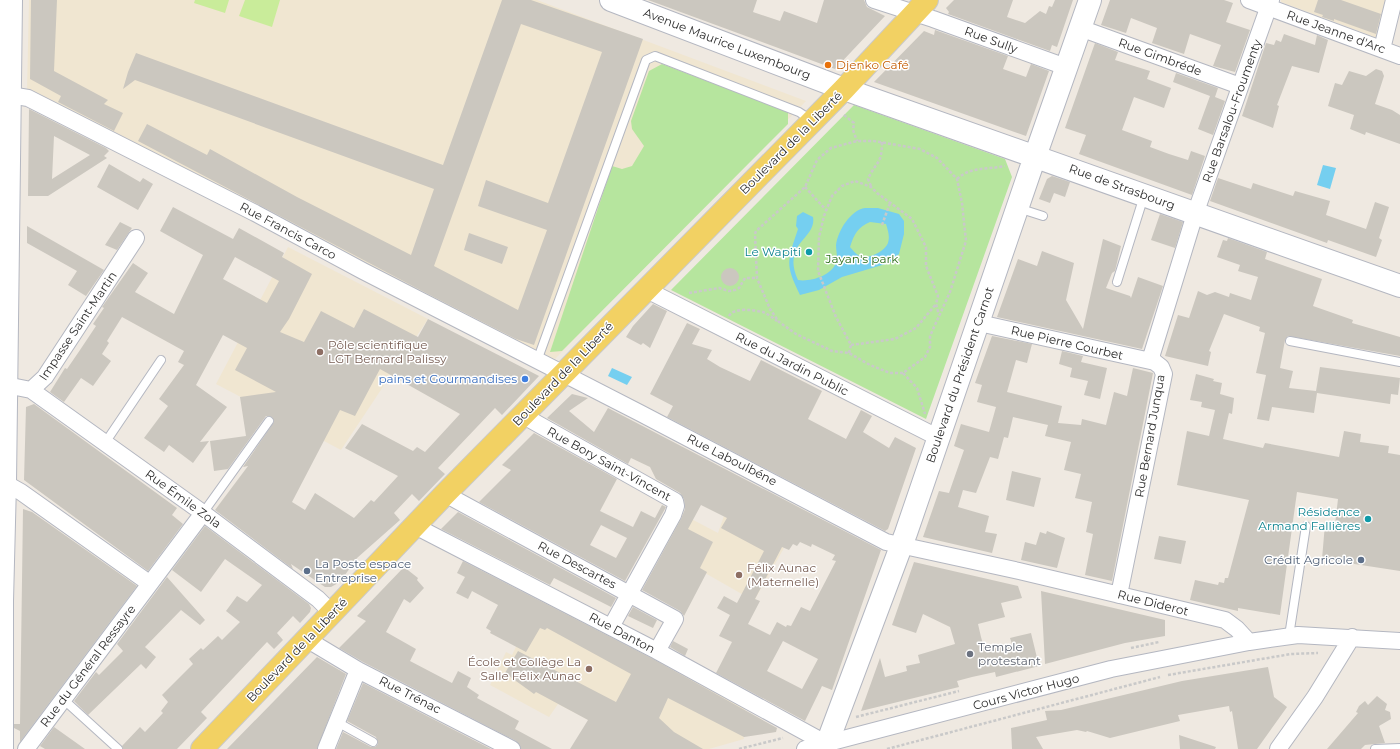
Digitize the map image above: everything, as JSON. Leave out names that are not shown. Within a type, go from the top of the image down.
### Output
[{"type":"main road","name":"Boulevard de la Liberté","points":[[202,749],[522,415],[563,374],[654,294],[812,121],[844,89],[921,6]]},
{"type":"street","name":"Rue Sully","points":[[874,0],[921,6],[1066,67]]},
{"type":"street","name":"Boulevard du Président Carnot","points":[[826,747],[939,438],[1090,0]]},
{"type":"street","name":"Rue Jeanne d'Arc","points":[[1249,0],[1270,4],[1400,56]]},
{"type":"street","points":[[1382,49],[1394,0]]},
{"type":"street","name":"Avenue Maurice Luxembourg","points":[[617,1],[844,89]]},
{"type":"street","name":"Rue Barsalou-Froumenty","points":[[1194,214],[1270,4]]},
{"type":"street","points":[[2,749],[1,585],[6,483],[3,410],[6,385],[4,305],[5,165],[10,95],[7,10]]},
{"type":"street","name":"Rue Gimbréde","points":[[1080,28],[1240,86]]},
{"type":"street","name":"Rue de Strasbourg","points":[[844,89],[1033,162],[1144,196],[1400,286]]},
{"type":"street","name":"Rue Francis Carco","points":[[10,95],[28,98],[255,213],[563,374]]},
{"type":"street","name":"Rue Bernard Junqua","points":[[1119,595],[1164,374],[1161,367],[1154,362],[1151,357],[1194,214]]},
{"type":"street","name":"Impasse Saint-Martin","points":[[6,385],[31,390],[46,377],[136,238]]},
{"type":"street","name":"Rue du Jardin Public","points":[[654,294],[939,438]]},
{"type":"street","name":"Rue Pierre Courbet","points":[[979,323],[1154,362]]},
{"type":"street","name":"Rue Laboulbéne","points":[[563,374],[886,542],[901,545]]},
{"type":"street","name":"Rue Émile Zola","points":[[31,390],[202,513],[318,599],[332,613]]},
{"type":"street","name":"Rue Bory Saint-Vincent","points":[[522,415],[675,501],[676,506],[673,515],[611,627]]},
{"type":"street","points":[[6,483],[21,492],[149,583]]},
{"type":"street","name":"Rue Descartes","points":[[445,494],[675,618],[657,651]]},
{"type":"street","name":"Rue du Général Ressayre","points":[[26,749],[202,513]]},
{"type":"street","name":"Rue Danton","points":[[415,526],[657,651],[826,747]]},
{"type":"street","name":"Rue Diderot","points":[[901,545],[1225,620],[1237,629],[1249,642]]},
{"type":"street","points":[[1249,642],[1289,636],[1320,635],[1400,641]]},
{"type":"street","points":[[1278,749],[1315,697],[1352,637]]},
{"type":"street","name":"Rue Trénac","points":[[308,640],[358,670],[512,749]]},
{"type":"street","name":"Cours Victor Hugo","points":[[805,749],[826,747],[1111,670],[1249,642]]},
{"type":"street","points":[[326,749],[358,670]]},
{"type":"lane","points":[[537,361],[646,60],[655,56],[799,112],[812,121]]},
{"type":"lane","points":[[1117,282],[1144,196]]},
{"type":"lane","points":[[1018,207],[1043,216]]},
{"type":"lane","points":[[1290,341],[1400,362]]},
{"type":"lane","points":[[105,443],[161,360]]},
{"type":"lane","points":[[202,513],[268,421]]},
{"type":"lane","points":[[1289,636],[1306,526]]},
{"type":"lane","points":[[63,700],[118,749]]},
{"type":"lane","points":[[337,722],[373,742]]},
{"type":"lane","points":[[1375,749],[1400,748]]},
{"type":"path","points":[[722,328],[731,312],[736,310],[764,312],[796,334],[832,351],[849,353],[878,369],[890,373],[903,372],[925,357],[930,347],[930,336],[950,292],[966,241],[962,203],[957,179],[937,158],[920,149],[882,142],[857,141],[830,148],[817,160],[804,187],[756,231],[757,278],[770,309],[779,322]]},
{"type":"path","points":[[871,187],[868,179],[882,157],[882,142]]},
{"type":"path","points":[[957,179],[967,172],[975,169],[1033,162]]},
{"type":"path","points":[[855,181],[871,187],[912,219],[917,226],[926,247],[926,266],[938,296],[936,304],[916,328],[895,339],[852,345],[836,317],[819,274],[819,237],[826,210],[832,196],[842,186],[855,181]]},
{"type":"path","points":[[804,187],[826,210]]},
{"type":"path","points":[[882,225],[890,203]]},
{"type":"path","points":[[654,294],[700,292],[719,288],[729,291],[739,288],[745,278],[757,278]]},
{"type":"path","points":[[936,304],[939,315]]},
{"type":"path","points":[[849,353],[852,345]]},
{"type":"path","points":[[903,372],[916,388],[926,419]]},
{"type":"path","points":[[888,749],[1161,676],[1291,654],[1343,652]]},
{"type":"path","points":[[739,749],[784,738]]},
{"type":"shaded area","points":[[29,0],[537,0],[806,101],[555,359],[526,349],[27,91]]},
{"type":"shaded area","points":[[1281,0],[1387,0],[1377,38],[1281,2]]},
{"type":"shaded area","name":"Pôle scientifique LGT Bernard Palissy","points":[[288,247],[428,319],[341,450],[216,384]]},
{"type":"shaded area","name":"Félix Aunac (Maternelle)","points":[[680,513],[718,533],[725,513],[784,548],[754,601],[663,549]]},
{"type":"shaded area","name":"École et Collège La Salle Félix Aunac","points":[[541,596],[746,706],[741,719],[744,739],[709,749],[645,749],[558,704],[549,717],[490,685],[506,652],[512,655]]},
{"type":"green space","points":[[195,0],[229,0],[225,13],[194,3]]},
{"type":"green space","points":[[245,0],[280,0],[272,27],[239,16]]},
{"type":"green space","points":[[662,64],[788,112],[788,124],[562,351],[550,352],[612,166],[622,169],[632,166],[644,146],[632,129],[631,121],[649,71]]},
{"type":"green space","name":"Jayan's park","points":[[854,105],[1005,159],[1012,177],[926,419],[671,290]]},
{"type":"water","points":[[1323,165],[1336,168],[1330,189],[1317,185]]},
{"type":"water","points":[[865,208],[878,208],[899,214],[904,221],[904,234],[899,254],[889,263],[842,277],[819,290],[800,295],[792,276],[789,263],[798,229],[796,226],[797,216],[803,212],[813,217],[813,225],[796,250],[794,258],[794,268],[798,280],[808,280],[825,275],[833,268],[837,261],[836,245],[839,233],[850,217]],"holes":[[[870,222],[886,224],[889,240],[884,249],[881,251],[866,257],[862,257],[850,247],[853,238],[862,226]]]},
{"type":"water","points":[[612,368],[632,377],[627,385],[608,376]]},
{"type":"building","points":[[31,0],[57,0],[54,71],[108,100],[104,104],[123,113],[114,131],[58,102],[61,96],[30,79]]},
{"type":"building","points":[[502,0],[531,0],[643,39],[534,345],[516,339],[426,293],[138,141],[147,124],[207,155],[210,149],[297,197],[411,255],[434,189],[135,80],[123,89],[136,53],[443,165]],"holes":[[[521,24],[602,52],[548,203],[486,180],[478,206],[547,230],[518,310],[434,266]]]},
{"type":"building","points":[[648,0],[757,0],[753,12],[780,21],[784,11],[817,23],[824,0],[864,0],[867,7],[885,16],[835,69]]},
{"type":"building","points":[[954,0],[1013,0],[1007,17],[1025,23],[1040,11],[1046,14],[1049,6],[1052,7],[1055,0],[1073,0],[1057,47],[1052,45],[1050,51],[948,14],[949,12],[946,8]]},
{"type":"building","points":[[1110,0],[1224,0],[1233,3],[1226,22],[1250,30],[1235,72],[1213,66],[1221,45],[1190,34],[1184,54],[1152,43],[1157,28],[1131,18],[1126,33],[1101,25]]},
{"type":"building","points":[[1318,0],[1341,0],[1381,14],[1376,34],[1334,19],[1334,21],[1322,17],[1323,15],[1314,12]]},
{"type":"building","points":[[935,30],[1008,56],[1003,69],[1026,77],[1031,64],[1049,71],[1026,136],[874,82],[924,31],[934,35]]},
{"type":"building","points":[[1284,34],[1315,45],[1317,35],[1328,40],[1319,73],[1292,66],[1277,105],[1279,106],[1273,128],[1242,116],[1266,43],[1274,45],[1276,40],[1281,42]]},
{"type":"building","points":[[1095,43],[1118,52],[1115,60],[1150,71],[1147,79],[1171,88],[1164,108],[1134,97],[1122,130],[1152,141],[1150,147],[1188,160],[1191,151],[1205,156],[1192,195],[1079,154],[1086,135],[1065,128]]},
{"type":"building","points":[[1376,69],[1382,71],[1384,76],[1375,104],[1392,110],[1400,115],[1400,144],[1366,132],[1365,135],[1350,129],[1354,115],[1328,106],[1335,83],[1342,85],[1349,71],[1366,76]]},
{"type":"building","points":[[1176,73],[1218,88],[1215,97],[1225,101],[1213,135],[1198,129],[1210,96],[1173,82]]},
{"type":"building","points":[[29,109],[106,148],[109,151],[104,156],[107,158],[48,196],[28,196]],"holes":[[[54,136],[90,155],[52,179]]]},
{"type":"building","points":[[109,164],[140,182],[143,178],[153,184],[138,210],[97,187]]},
{"type":"building","points":[[1052,176],[1070,182],[1065,197],[1054,193],[1050,203],[1039,199],[1047,179]]},
{"type":"building","points":[[1218,178],[1251,189],[1253,183],[1293,196],[1295,191],[1330,201],[1326,215],[1366,229],[1375,202],[1389,207],[1379,238],[1382,240],[1376,257],[1328,240],[1327,243],[1210,201]]},
{"type":"building","points":[[173,207],[233,239],[239,228],[284,253],[282,257],[312,274],[289,319],[280,332],[304,342],[321,311],[354,328],[364,309],[418,337],[428,319],[539,376],[502,415],[495,408],[438,468],[445,474],[419,501],[412,494],[394,513],[400,520],[357,558],[340,582],[331,587],[325,587],[291,564],[293,569],[215,510],[248,466],[243,467],[274,422],[272,417],[266,416],[228,469],[214,471],[210,441],[246,436],[240,397],[276,392],[235,370],[247,348],[223,335],[196,385],[227,407],[200,442],[209,441],[193,463],[169,445],[164,452],[144,438],[168,406],[159,399],[184,365],[178,362],[184,351],[122,317],[107,341],[109,343],[102,354],[111,361],[93,386],[81,378],[64,402],[50,392],[65,368],[67,369],[96,326],[93,324],[104,308],[102,307],[133,263],[148,273],[135,292],[174,314],[203,255],[160,231]],"holes":[[[235,257],[279,281],[267,303],[223,279]],[[380,369],[460,414],[425,452],[417,447],[413,451],[362,424],[345,448],[398,476],[374,502],[371,500],[354,518],[315,493],[305,510],[292,502],[340,410],[355,416]]]},
{"type":"building","points":[[1160,214],[1183,222],[1175,248],[1151,240]]},
{"type":"building","points":[[120,222],[132,228],[117,250],[105,245]]},
{"type":"building","points":[[27,226],[104,270],[86,296],[68,285],[77,271],[27,243]]},
{"type":"building","points":[[469,233],[508,247],[502,264],[464,250]]},
{"type":"building","points":[[1228,238],[1267,252],[1265,259],[1322,279],[1313,306],[1353,320],[1352,323],[1400,337],[1400,356],[1288,336],[1285,340],[1280,368],[1293,371],[1289,388],[1316,391],[1320,367],[1400,378],[1398,395],[1391,394],[1390,404],[1317,393],[1314,413],[1272,407],[1269,421],[1257,419],[1266,375],[1256,373],[1265,333],[1259,331],[1260,327],[1224,314],[1209,351],[1211,352],[1208,366],[1165,356],[1178,315],[1189,318],[1198,291],[1207,295],[1215,292],[1229,297],[1230,293],[1251,300],[1258,277],[1238,271],[1240,265],[1217,257],[1223,240],[1227,241]]},
{"type":"building","points":[[1103,239],[1121,246],[1115,271],[1112,273],[1106,288],[1130,296],[1131,298],[1138,277],[1163,286],[1142,349],[997,317],[1018,259],[1037,266],[1042,251],[1074,263],[1066,300],[1083,329]]},
{"type":"building","points":[[730,268],[736,271],[739,277],[736,283],[730,286],[724,283],[721,277],[724,271]]},
{"type":"building","points":[[653,304],[667,311],[650,348],[643,343],[641,345],[626,337],[633,326]]},
{"type":"building","points":[[687,323],[700,329],[692,344],[712,350],[707,359],[720,367],[750,381],[761,360],[822,391],[808,419],[846,439],[861,410],[872,416],[863,432],[889,448],[895,437],[916,448],[888,529],[885,531],[667,417],[673,406],[650,394]]},
{"type":"building","points":[[992,336],[1032,344],[1027,363],[1016,360],[1007,392],[1062,406],[1058,423],[1081,425],[1082,419],[1106,425],[1114,392],[1127,396],[1133,368],[1153,373],[1112,581],[1085,575],[1093,534],[1086,532],[1092,502],[1075,498],[1081,474],[1064,470],[1071,442],[1045,436],[1048,425],[1013,417],[1008,438],[1004,437],[998,459],[990,457],[976,493],[963,490],[958,507],[989,516],[985,532],[997,534],[992,553],[923,537],[939,491],[949,493],[964,450],[954,446],[961,424],[989,432],[996,407],[977,402],[982,385],[975,383]]},
{"type":"building","points":[[1062,351],[1083,356],[1081,362],[1107,368],[1100,399],[1084,395],[1088,381],[1070,377],[1072,368],[1059,364]]},
{"type":"building","name":"Résidence Armand Fallières","points":[[1196,374],[1222,383],[1220,394],[1234,398],[1232,414],[1229,413],[1223,439],[1263,448],[1265,443],[1339,457],[1344,431],[1361,434],[1360,442],[1389,446],[1388,453],[1400,455],[1400,571],[1322,559],[1325,524],[1335,525],[1338,499],[1297,492],[1280,615],[1238,608],[1238,611],[1190,600],[1195,580],[1218,585],[1219,582],[1224,583],[1225,578],[1228,578],[1249,500],[1177,485],[1187,431],[1209,436],[1215,410],[1201,407],[1202,402],[1190,400]]},
{"type":"building","points":[[572,394],[588,398],[569,411],[594,432],[608,408],[881,550],[832,690],[822,686],[805,721],[716,673],[732,642],[719,636],[730,615],[717,608],[724,596],[737,603],[764,551],[721,528],[727,518],[701,505],[688,529],[713,542],[700,568],[707,572],[684,616],[680,611],[642,590],[685,509],[684,499],[680,493],[656,479],[650,467],[631,458],[628,464],[547,418]],"holes":[[[800,542],[811,547],[812,544],[835,555],[832,560],[836,561],[810,611],[801,607],[791,626],[787,625],[786,627],[777,622],[770,635],[748,624],[760,601],[755,599],[782,547],[789,550],[793,544],[797,546]],[[783,641],[818,659],[802,689],[767,671]]]},
{"type":"building","points":[[34,404],[177,508],[172,515],[183,524],[148,571],[24,480],[26,407]]},
{"type":"building","points":[[534,433],[617,479],[600,511],[633,527],[641,511],[655,518],[662,505],[666,507],[625,581],[479,502],[511,470],[502,465]],"holes":[[[601,525],[627,538],[616,558],[590,545]]]},
{"type":"building","points":[[1012,471],[1041,478],[1034,507],[1006,500]]},
{"type":"building","points":[[23,509],[32,512],[137,586],[20,742],[20,731],[14,728],[14,724],[20,724]]},
{"type":"building","points":[[458,512],[616,598],[611,607],[554,578],[550,585],[441,529]]},
{"type":"building","points":[[205,526],[309,604],[311,608],[310,612],[300,623],[293,616],[277,633],[283,640],[274,649],[267,642],[201,712],[207,718],[177,749],[123,749],[122,746],[140,727],[145,732],[163,713],[161,711],[168,702],[162,695],[193,664],[189,659],[201,648],[203,650],[218,636],[222,640],[240,622],[226,611],[237,596],[247,602],[262,585],[225,559],[201,592],[172,570]]},
{"type":"building","points":[[1047,531],[1065,538],[1057,568],[1021,560],[1025,542],[1036,545],[1040,532],[1046,534]]},
{"type":"building","points":[[1159,536],[1186,541],[1181,564],[1154,559]]},
{"type":"building","name":"École et Collège La Salle Félix Aunac","points":[[463,561],[653,659],[777,728],[776,732],[744,737],[668,698],[659,718],[674,732],[703,749],[570,749],[588,720],[536,692],[534,694],[505,673],[518,651],[616,702],[631,674],[547,628],[545,630],[540,628],[526,652],[490,633],[491,631],[486,628],[498,605],[472,591],[468,599],[456,593],[465,577],[457,573]]},
{"type":"building","points":[[914,562],[1018,586],[1022,598],[1001,603],[1005,617],[978,624],[981,637],[985,651],[1012,644],[1010,638],[1031,633],[1039,666],[996,677],[995,672],[972,677],[957,681],[959,687],[861,711],[880,658],[885,677],[907,671],[906,666],[920,663],[918,655],[955,644],[950,627],[923,614],[916,633],[892,625]]},
{"type":"building","points":[[404,567],[418,578],[417,580],[424,588],[410,603],[404,599],[386,632],[416,649],[410,661],[452,683],[458,671],[471,678],[467,687],[479,695],[477,698],[519,721],[515,729],[552,749],[521,749],[516,741],[363,662],[339,648],[366,621],[357,616]]},
{"type":"building","points":[[167,577],[205,620],[200,625],[181,610],[145,647],[156,657],[146,669],[141,664],[88,715],[74,701],[96,672],[99,675],[123,651],[117,644]]},
{"type":"building","points":[[1041,591],[1165,620],[1165,636],[1125,643],[1045,664]]},
{"type":"building","points":[[633,607],[657,620],[653,628],[628,616]]},
{"type":"building","points":[[673,641],[688,649],[685,656],[670,647]]},
{"type":"building","points":[[317,657],[346,674],[317,749],[227,749]]},
{"type":"building","points":[[1268,667],[1274,697],[1287,707],[1257,749],[1238,749],[1232,711],[1230,712],[1229,706],[1178,715],[1180,721],[1110,738],[1087,731],[1077,730],[1036,737],[1043,749],[1012,749],[1011,728],[1047,720],[1045,711],[1061,710],[1182,681]]},
{"type":"building","points":[[363,683],[491,749],[336,749],[343,732],[371,747],[375,747],[378,744],[376,737],[347,721]]},
{"type":"building","points":[[1377,696],[1387,704],[1385,710],[1390,712],[1391,719],[1379,726],[1385,743],[1365,745],[1361,749],[1327,749],[1358,713],[1356,712],[1359,706],[1365,701],[1368,705]]},
{"type":"building","points":[[54,727],[85,749],[45,749],[40,746]]},
{"type":"building","points":[[1179,735],[1216,747],[1215,749],[1180,749]]},
{"type":"place","name":"Djenko Café","points":[[828,65]]},
{"type":"place","name":"Le Wapiti","points":[[809,252]]},
{"type":"place","name":"Pôle scientifique LGT Bernard Palissy","points":[[320,352]]},
{"type":"place","name":"pains et Gourmandises","points":[[525,379]]},
{"type":"place","name":"Résidence Armand Fallières","points":[[1368,519]]},
{"type":"place","name":"Crédit Agricole","points":[[1361,560]]},
{"type":"place","name":"La Poste espace Entreprise","points":[[307,571]]},
{"type":"place","name":"Félix Aunac (Maternelle)","points":[[739,575]]},
{"type":"place","name":"Temple protestant","points":[[970,654]]},
{"type":"place","name":"École et Collège La Salle Félix Aunac","points":[[589,669]]}]
